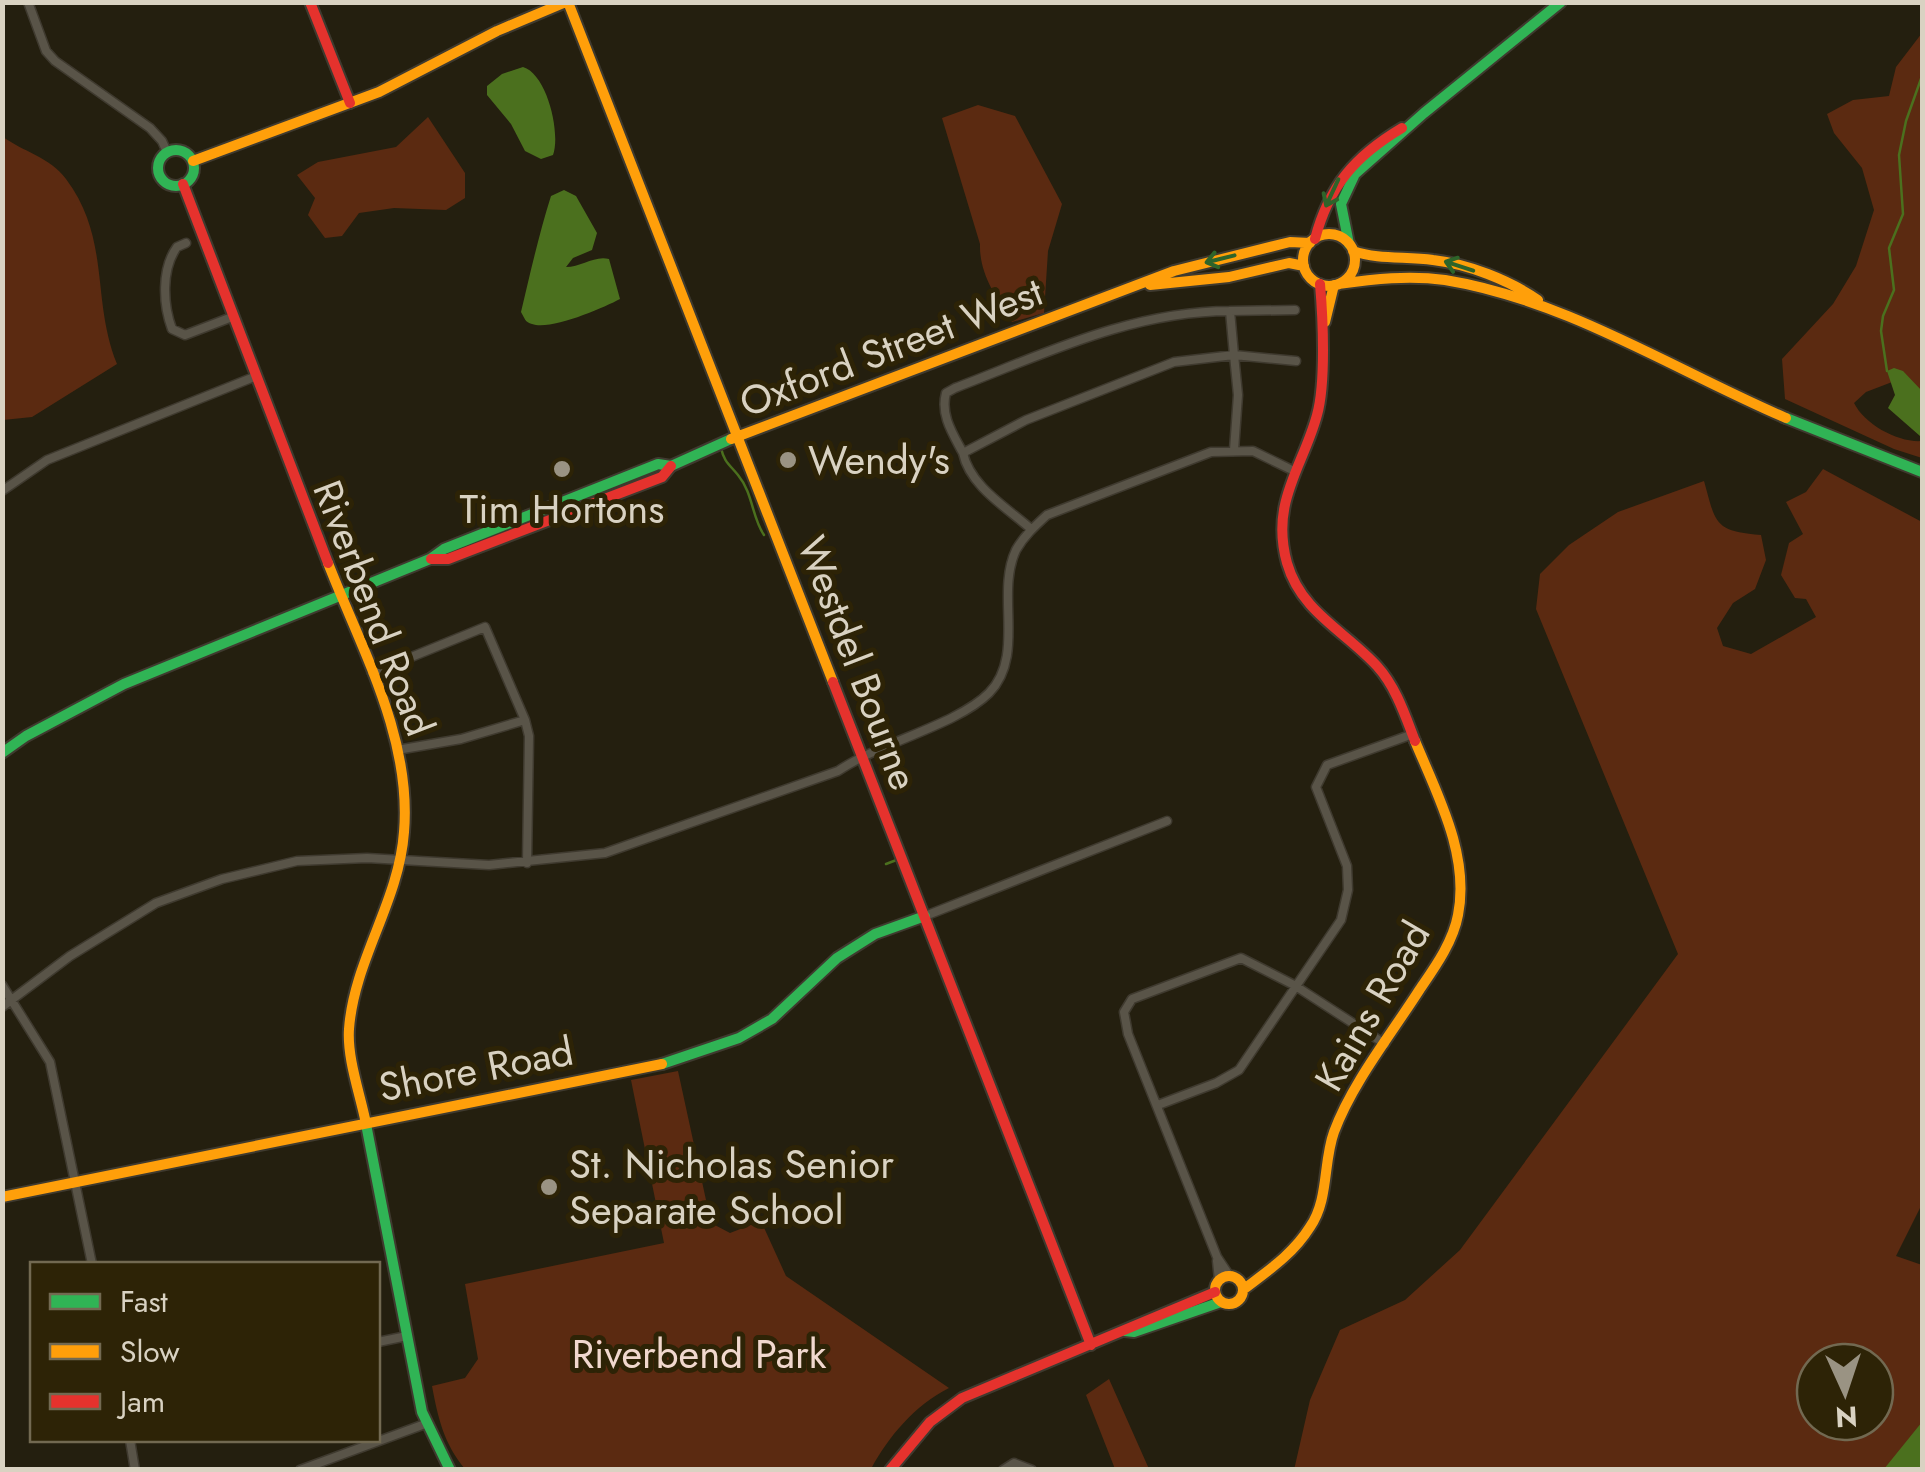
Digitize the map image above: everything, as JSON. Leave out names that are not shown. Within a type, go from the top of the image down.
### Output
[{"type":"street","points":[[28,2],[46,51],[55,61],[150,128],[167,152]]},
{"type":"street","points":[[310,2],[350,103]]},
{"type":"street","points":[[193,162],[379,92],[497,31],[567,2]]},
{"type":"street","name":"Westdel Bourne","points":[[567,2],[1092,1344]]},
{"type":"street","points":[[1336,285],[1351,274],[1355,258],[1341,204],[1355,174],[1558,4]]},
{"type":"street","points":[[1421,118],[1386,137],[1343,170],[1305,251],[1304,266],[1310,277],[1320,284],[1336,285],[1370,277],[1431,278],[1499,291],[1546,306],[1738,397],[1922,472]]},
{"type":"street","points":[[183,151],[193,162],[192,176],[183,184],[171,185],[161,177],[159,162],[167,152],[183,151]]},
{"type":"street","name":"Riverbend Road","points":[[183,184],[254,377],[372,673],[397,750],[405,804],[400,862],[392,895],[350,1007],[350,1044],[425,1424],[450,1470]]},
{"type":"street","points":[[1313,241],[1336,236],[1368,258],[1448,262],[1528,293],[1546,306]]},
{"type":"street","name":"Oxford Street West","points":[[2,751],[124,684],[430,559],[448,559],[662,477],[671,466],[738,436],[1174,271],[1290,242],[1313,241]]},
{"type":"street","points":[[186,243],[177,247],[170,263],[164,300],[172,329],[185,335],[232,317]]},
{"type":"street","name":"Oxford Street West","points":[[1134,287],[1229,276],[1289,262],[1304,266]]},
{"type":"street","name":"Kains Road","points":[[890,1470],[930,1422],[962,1398],[1125,1331],[1134,1332],[1260,1274],[1288,1256],[1314,1224],[1334,1133],[1443,954],[1458,918],[1454,838],[1394,691],[1377,666],[1308,606],[1287,564],[1284,500],[1292,470],[1318,413],[1324,324],[1320,284]]},
{"type":"street","name":"Kains Road","points":[[1324,324],[1336,285]]},
{"type":"street","points":[[1031,530],[966,470],[963,453],[944,412],[946,393],[1116,326],[1200,311],[1295,310]]},
{"type":"street","points":[[1230,311],[1238,395],[1234,450]]},
{"type":"street","points":[[963,453],[1026,420],[1174,362],[1234,355],[1296,361]]},
{"type":"street","points":[[2,491],[47,460],[254,377]]},
{"type":"street","points":[[2,1007],[70,956],[156,903],[222,879],[297,861],[366,858],[527,864],[621,848],[838,771],[861,755],[965,711],[991,691],[1006,662],[1011,567],[1016,552],[1046,515],[1211,452],[1252,451],[1292,470]]},
{"type":"street","points":[[372,673],[485,627],[529,736],[527,864]]},
{"type":"street","points":[[397,750],[461,739],[525,720]]},
{"type":"street","points":[[1158,1105],[1239,1070],[1341,920],[1348,890],[1347,866],[1316,787],[1328,765],[1413,734]]},
{"type":"street","points":[[925,916],[1167,821]]},
{"type":"street","name":"Shore Road","points":[[2,1196],[667,1062],[739,1038],[772,1019],[837,958],[875,934],[925,916]]},
{"type":"street","points":[[1228,1286],[1128,1034],[1124,1012],[1132,999],[1241,958],[1294,985],[1385,1044]]},
{"type":"street","points":[[2,985],[50,1062],[92,1262]]},
{"type":"street","points":[[380,1342],[407,1336]]},
{"type":"street","points":[[380,1441],[425,1424]]},
{"type":"street","points":[[130,1442],[135,1470]]},
{"type":"street","points":[[300,1470],[376,1442]]},
{"type":"street","points":[[1003,1470],[1014,1463],[1032,1470]]},
{"type":"green space","points":[[1922,33],[1922,391],[1900,379],[1866,392],[1854,403],[1884,431],[1922,441],[1922,458],[1785,399],[1782,359],[1833,304],[1856,266],[1874,210],[1862,168],[1834,133],[1827,114],[1853,100],[1889,96],[1896,67]]},
{"type":"green space","points":[[978,105],[1015,116],[1062,204],[1048,251],[1044,313],[1012,322],[985,275],[980,244],[942,118]]},
{"type":"green space","points":[[428,117],[465,173],[465,198],[446,210],[394,208],[359,213],[342,236],[325,238],[308,215],[315,198],[297,175],[318,162],[396,147]]},
{"type":"green space","points":[[2,136],[52,165],[80,202],[95,247],[104,317],[117,364],[32,417],[3,420]]},
{"type":"green space","points":[[1823,469],[1922,522],[1922,1204],[1896,1256],[1922,1265],[1922,1429],[1887,1469],[1294,1470],[1310,1400],[1340,1330],[1405,1300],[1460,1250],[1678,954],[1536,609],[1540,574],[1569,545],[1618,512],[1704,481],[1719,522],[1734,531],[1761,535],[1766,560],[1755,589],[1733,603],[1717,628],[1723,646],[1751,654],[1816,617],[1806,599],[1795,598],[1781,575],[1789,543],[1803,534],[1786,502],[1806,492]]},
{"type":"green space","name":"Riverbend Park","points":[[678,1071],[711,1223],[730,1233],[761,1221],[786,1276],[949,1388],[904,1423],[871,1469],[465,1469],[443,1430],[432,1386],[465,1378],[478,1359],[465,1284],[664,1243],[631,1080]]},
{"type":"green space","points":[[1109,1379],[1149,1469],[1115,1469],[1086,1395]]},
{"type":"shaded area","points":[[523,67],[539,81],[553,119],[553,155],[541,159],[525,151],[511,124],[487,95],[487,86],[502,74]]},
{"type":"shaded area","points":[[564,190],[576,196],[597,233],[592,250],[573,258],[566,267],[609,259],[620,299],[563,322],[532,324],[521,312],[551,196]]},
{"type":"shaded area","points":[[1887,371],[1903,371],[1922,391],[1920,436],[1888,408],[1895,395]]},
{"type":"shaded area","points":[[1922,1422],[1922,1469],[1884,1469]]},
{"type":"waterway","points":[[1887,371],[1881,331],[1894,290],[1889,248],[1903,214],[1899,155],[1922,76]]},
{"type":"waterway","points":[[721,448],[747,490],[764,535]]},
{"type":"waterway","points":[[886,864],[899,859]]},
{"type":"traffic: fast","points":[[1349,244],[1341,204],[1355,174],[1561,2]]},
{"type":"traffic: fast","points":[[176,150],[189,155],[194,168],[189,181],[176,186],[163,181],[158,168],[163,155],[176,150]]},
{"type":"traffic: fast","points":[[1786,418],[1922,472]]},
{"type":"traffic: fast","points":[[2,753],[124,684],[430,559],[444,549],[658,464],[671,466],[731,439]]},
{"type":"traffic: fast","points":[[662,1064],[739,1038],[772,1019],[837,958],[875,934],[925,916]]},
{"type":"traffic: fast","points":[[365,1119],[422,1412],[450,1470]]},
{"type":"traffic: fast","points":[[1125,1331],[1134,1332],[1221,1302]]},
{"type":"traffic: slow","points":[[193,161],[379,92],[497,31],[566,2]]},
{"type":"traffic: slow","points":[[568,2],[833,682]]},
{"type":"traffic: slow","points":[[1329,234],[1347,242],[1355,260],[1347,278],[1329,286],[1311,278],[1303,260],[1311,242],[1329,234]]},
{"type":"traffic: slow","points":[[731,439],[1174,271],[1290,242],[1310,243]]},
{"type":"traffic: slow","points":[[1353,251],[1460,265],[1501,280],[1538,300]]},
{"type":"traffic: slow","points":[[1150,285],[1229,277],[1289,263],[1304,266]]},
{"type":"traffic: slow","points":[[1338,284],[1378,279],[1445,280],[1534,303],[1619,338],[1786,418]]},
{"type":"traffic: slow","points":[[1325,322],[1334,285]]},
{"type":"traffic: slow","points":[[328,563],[381,694],[400,762],[404,797],[400,858],[359,979],[349,1029],[365,1119]]},
{"type":"traffic: slow","points":[[1244,1289],[1288,1253],[1310,1227],[1320,1205],[1334,1132],[1351,1095],[1437,963],[1456,925],[1460,892],[1455,848],[1415,741]]},
{"type":"traffic: slow","points":[[2,1197],[662,1064]]},
{"type":"traffic: slow","points":[[1229,1276],[1239,1280],[1243,1290],[1239,1300],[1229,1304],[1219,1300],[1215,1290],[1219,1280],[1229,1276]]},
{"type":"traffic: jam","points":[[310,2],[350,103]]},
{"type":"traffic: jam","points":[[1315,239],[1328,203],[1346,174],[1402,128]]},
{"type":"traffic: jam","points":[[183,184],[328,563]]},
{"type":"traffic: jam","points":[[1320,284],[1322,386],[1311,434],[1285,503],[1283,541],[1287,563],[1302,595],[1313,608],[1384,674],[1415,741]]},
{"type":"traffic: jam","points":[[431,559],[448,559],[662,477],[671,466]]},
{"type":"traffic: jam","points":[[833,682],[1091,1345]]},
{"type":"traffic: jam","points":[[890,1470],[930,1422],[962,1398],[1215,1292]]},
{"type":"place","name":"Wendy's","points":[[788,460]]},
{"type":"place","name":"Tim Hortons","points":[[562,469]]},
{"type":"place","name":"St. Nicholas Senior Separate School","points":[[549,1187]]}]
